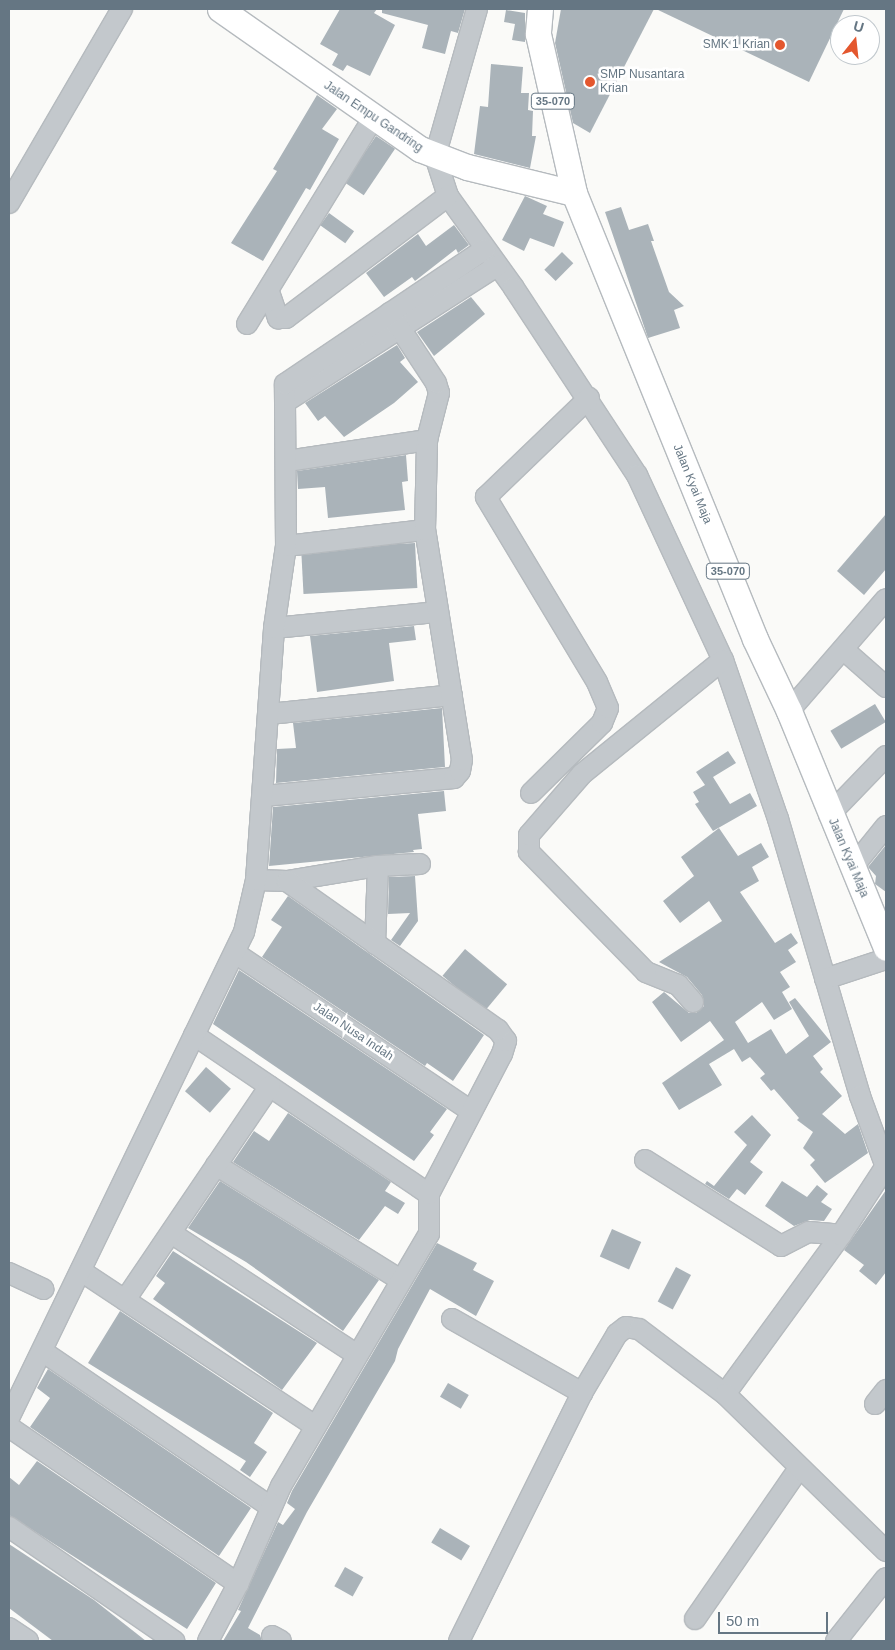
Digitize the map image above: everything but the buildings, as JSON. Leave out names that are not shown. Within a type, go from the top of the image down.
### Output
[{"type":"main road","name":"Jalan Empu Gandring","points":[[220,9],[373,118],[449,161],[574,193]]},
{"type":"main road","name":"Jalan Kyai Maja","points":[[540,9],[538,34],[574,193],[756,639],[789,711],[829,815],[852,868],[884,933]]},
{"type":"street","points":[[9,203],[122,9]]},
{"type":"street","points":[[477,9],[449,161],[448,196],[588,398],[637,475],[723,660],[778,819],[839,975],[860,1096],[886,1166],[841,1235],[725,1394]]},
{"type":"street","points":[[247,324],[269,292],[373,118]]},
{"type":"street","points":[[269,292],[278,318],[286,318],[448,196]]},
{"type":"street","points":[[9,1418],[235,953],[256,880],[264,796],[274,628],[286,546],[287,461],[285,393],[395,320],[485,249]]},
{"type":"street","points":[[395,320],[496,266]]},
{"type":"street","points":[[264,796],[454,778],[460,772],[462,760],[425,530],[427,440],[439,393],[436,383],[395,320]]},
{"type":"street","points":[[531,793],[602,723],[608,708],[597,682],[486,498],[588,398]]},
{"type":"street","points":[[287,461],[427,440]]},
{"type":"street","points":[[286,546],[425,530]]},
{"type":"street","points":[[789,711],[844,650],[886,598]]},
{"type":"street","points":[[274,628],[438,612]]},
{"type":"street","points":[[844,650],[886,687]]},
{"type":"street","points":[[693,1002],[678,985],[646,972],[529,852],[529,835],[582,774],[723,660]]},
{"type":"street","points":[[269,714],[452,695]]},
{"type":"street","points":[[829,815],[886,756]]},
{"type":"street","points":[[852,868],[886,826]]},
{"type":"street","points":[[256,880],[287,881],[378,866],[420,864]]},
{"type":"street","points":[[375,944],[378,866]]},
{"type":"street","points":[[208,1641],[238,1584],[270,1506],[356,1354],[395,1277],[429,1201],[506,1041],[498,1030],[287,881]]},
{"type":"street","name":"Jalan Nusa Indah","points":[[235,953],[472,1111]]},
{"type":"street","points":[[839,975],[886,959]]},
{"type":"street","points":[[194,1035],[270,1086],[429,1201]]},
{"type":"street","points":[[125,1300],[270,1086]]},
{"type":"street","points":[[645,1160],[781,1246],[809,1232],[841,1235]]},
{"type":"street","points":[[216,1165],[395,1277]]},
{"type":"street","points":[[171,1232],[356,1354]]},
{"type":"street","points":[[81,1271],[315,1426]]},
{"type":"street","points":[[9,1273],[43,1289]]},
{"type":"street","points":[[452,1319],[582,1393]]},
{"type":"street","points":[[459,1641],[582,1393],[620,1331],[630,1326],[639,1329],[725,1394],[886,1551]]},
{"type":"street","points":[[42,1351],[270,1506]]},
{"type":"street","points":[[9,1427],[238,1584]]},
{"type":"street","points":[[695,1619],[799,1468]]},
{"type":"street","points":[[9,1527],[174,1641]]},
{"type":"street","points":[[836,1641],[886,1578]]},
{"type":"street","points":[[9,1628],[28,1641]]},
{"type":"place","name":"SMK 1 Krian","points":[[780,45]]},
{"type":"place","name":"SMP Nusantara Krian","points":[[590,82]]}]
